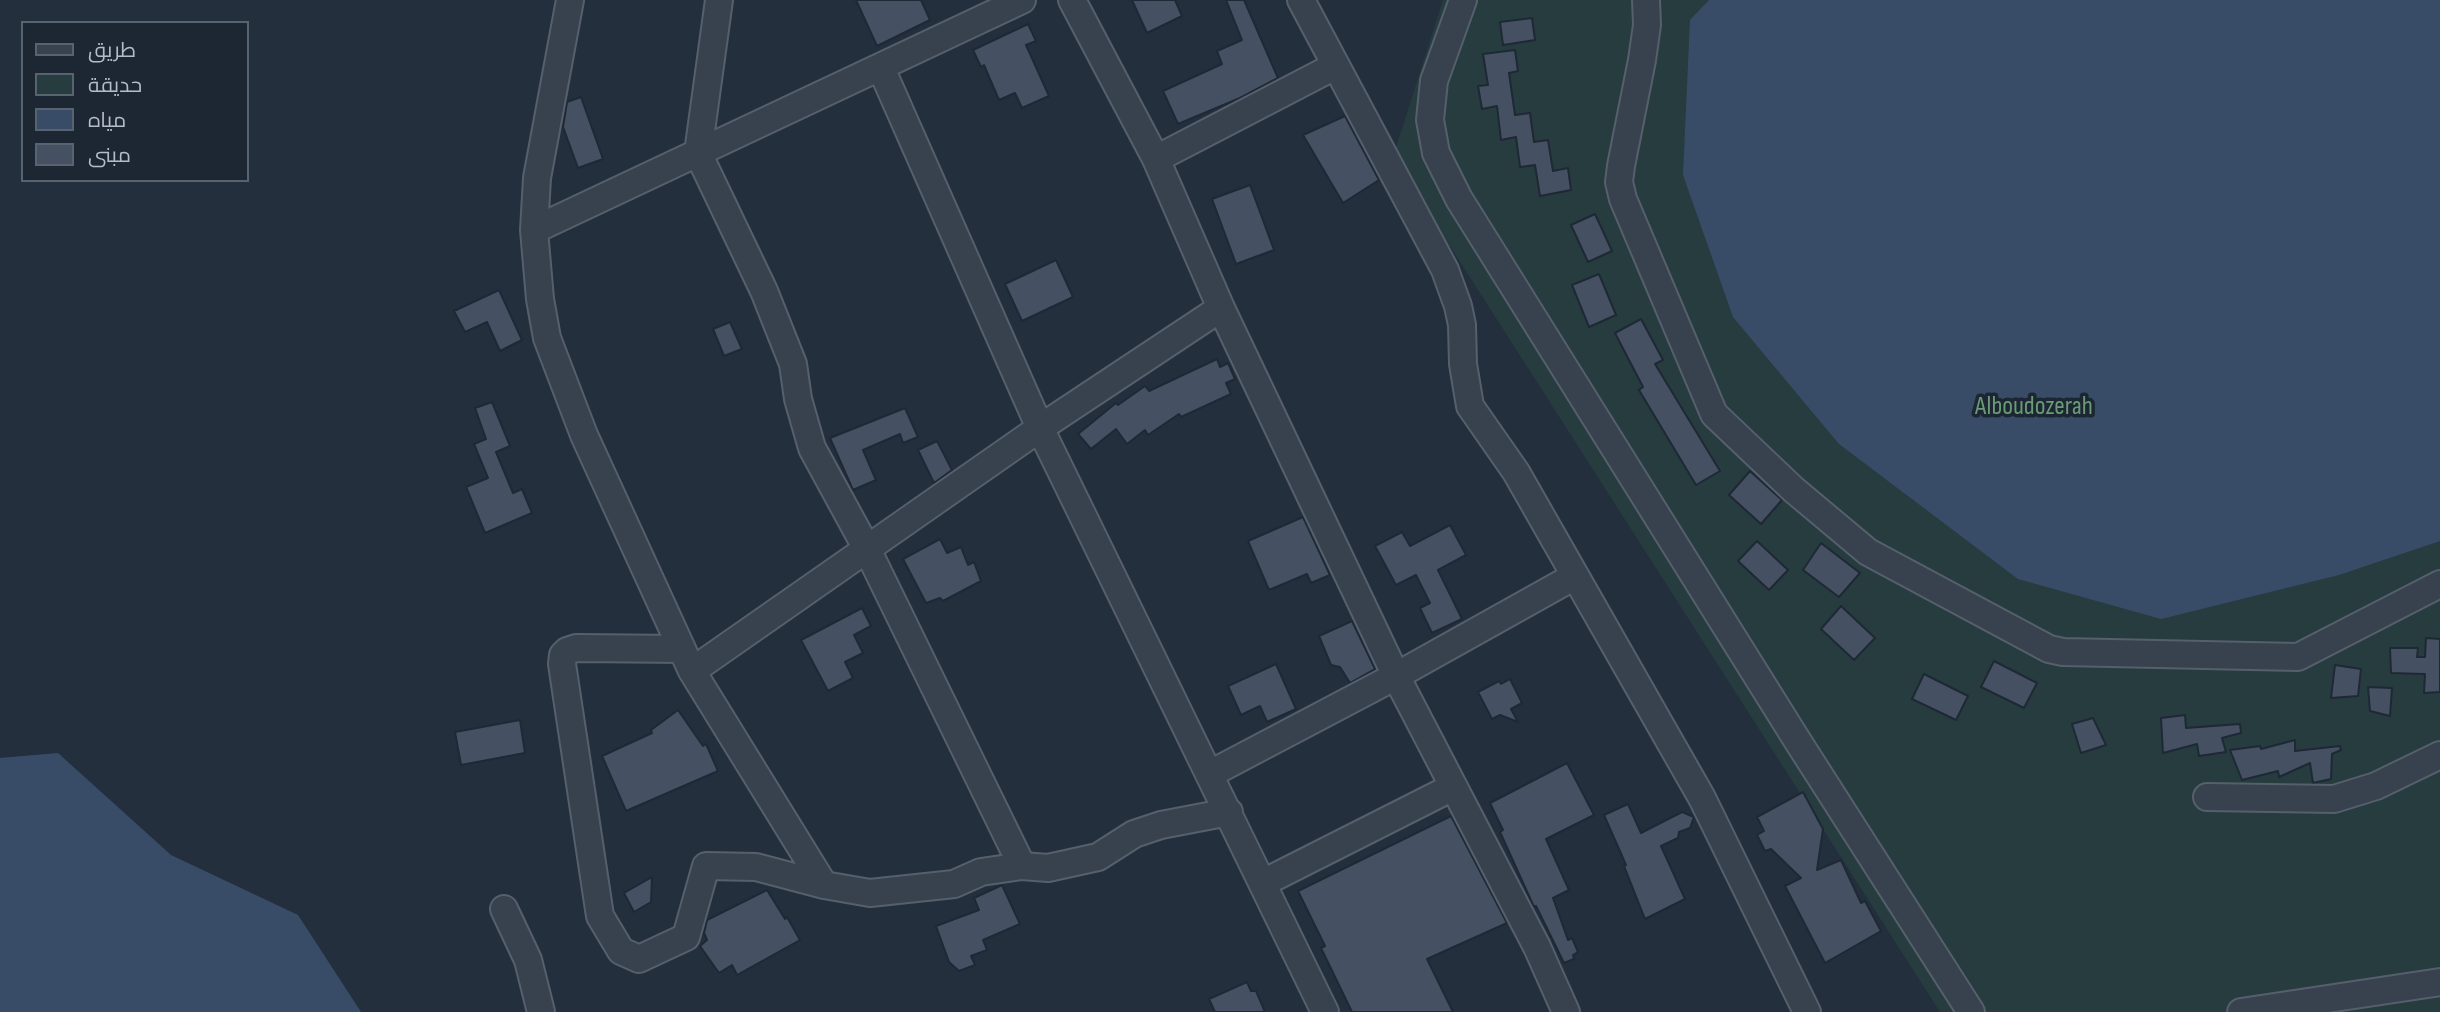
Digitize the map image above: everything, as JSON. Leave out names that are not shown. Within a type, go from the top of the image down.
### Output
[{"type":"street","points":[[570,0],[537,178],[534,230],[540,299],[547,338],[584,435],[687,660],[824,885]]},
{"type":"street","points":[[719,0],[698,153],[764,291],[793,364],[798,399],[812,448],[866,549],[1022,866]]},
{"type":"street","points":[[534,230],[881,68],[973,11],[1022,0]]},
{"type":"street","points":[[1072,0],[1156,159],[1221,308],[1396,676],[1536,947],[1566,1012]]},
{"type":"street","points":[[1301,0],[1445,270],[1462,325],[1463,364],[1470,406],[1516,472],[1702,798],[1807,1012]]},
{"type":"street","points":[[1463,0],[1434,81],[1430,120],[1436,153],[1458,199],[1971,1012]]},
{"type":"street","points":[[1646,0],[1647,25],[1642,60],[1619,182],[1623,199],[1714,414],[1794,490],[1868,552],[2049,649],[2063,652],[2298,657],[2440,584]]},
{"type":"street","points":[[1156,159],[1335,66]]},
{"type":"street","points":[[881,68],[1040,428],[1325,1012]]},
{"type":"street","points":[[1221,308],[1040,428],[866,549],[687,660],[576,648],[567,650],[562,664],[600,916],[621,951],[639,958],[686,937],[706,866],[756,867],[824,885],[870,893],[954,884],[981,872],[1022,866],[1048,868],[1098,856],[1134,834],[1161,825],[1229,812]]},
{"type":"street","points":[[1210,774],[1396,676],[1575,576]]},
{"type":"street","points":[[2207,797],[2334,799],[2376,786],[2440,755]]},
{"type":"street","points":[[1263,883],[1453,787]]},
{"type":"street","points":[[504,909],[528,960],[541,1012]]},
{"type":"street","points":[[2241,1012],[2440,982]]},
{"type":"green space","name":"Alboudozerah","points":[[1443,0],[2440,0],[2440,1012],[1940,1012],[1393,157]]},
{"type":"water","points":[[1709,0],[2440,0],[2440,541],[2339,575],[2161,619],[2018,579],[1839,444],[1733,317],[1683,175],[1690,20]]},
{"type":"water","points":[[58,753],[171,855],[298,915],[361,1012],[0,1012],[0,758]]},
{"type":"building","points":[[856,0],[921,0],[930,20],[877,46]]},
{"type":"building","points":[[1132,0],[1175,0],[1182,16],[1147,33]]},
{"type":"building","points":[[1226,0],[1244,0],[1278,78],[1240,98],[1178,124],[1163,91],[1222,64],[1217,51],[1242,40]]},
{"type":"building","points":[[1532,18],[1535,40],[1503,45],[1500,22]]},
{"type":"building","points":[[1028,24],[1036,41],[1026,45],[1049,96],[1022,108],[1015,93],[999,100],[984,65],[981,67],[973,50]]},
{"type":"building","points":[[1515,50],[1518,71],[1509,73],[1515,115],[1530,113],[1534,142],[1548,140],[1553,171],[1568,168],[1571,190],[1540,196],[1535,165],[1520,167],[1516,137],[1501,140],[1497,106],[1482,109],[1478,86],[1488,85],[1483,54]]},
{"type":"building","points":[[581,97],[603,159],[578,168],[563,127],[567,102]]},
{"type":"building","points":[[1345,116],[1379,180],[1343,203],[1303,135]]},
{"type":"building","points":[[1250,185],[1274,250],[1236,264],[1212,199]]},
{"type":"building","points":[[1595,214],[1612,251],[1588,262],[1571,225]]},
{"type":"building","points":[[1056,260],[1073,297],[1022,321],[1005,284]]},
{"type":"building","points":[[1599,274],[1616,315],[1589,327],[1572,285]]},
{"type":"building","points":[[499,290],[522,340],[500,351],[487,322],[465,332],[454,311]]},
{"type":"building","points":[[1641,319],[1663,360],[1655,364],[1720,471],[1696,485],[1639,390],[1643,387],[1615,333]]},
{"type":"building","points":[[730,322],[742,349],[724,356],[713,329]]},
{"type":"building","points":[[1217,359],[1220,367],[1228,363],[1235,379],[1226,383],[1231,394],[1181,417],[1179,414],[1148,435],[1145,430],[1127,444],[1116,429],[1091,449],[1078,434],[1116,403],[1118,405],[1145,386],[1149,391]]},
{"type":"building","points":[[492,402],[510,446],[496,452],[513,493],[522,489],[532,513],[485,533],[466,487],[488,478],[474,444],[486,439],[475,408]]},
{"type":"building","points":[[905,408],[918,437],[903,443],[900,434],[863,450],[876,480],[853,490],[830,438]]},
{"type":"building","points":[[937,441],[952,470],[934,483],[918,450]]},
{"type":"building","points":[[1750,471],[1782,500],[1761,524],[1729,495]]},
{"type":"building","points":[[1303,517],[1330,575],[1311,583],[1307,574],[1269,590],[1248,541]]},
{"type":"building","points":[[1450,525],[1466,555],[1438,570],[1462,619],[1432,633],[1420,608],[1430,603],[1416,575],[1396,585],[1375,546],[1402,532],[1410,546]]},
{"type":"building","points":[[940,539],[947,553],[961,547],[968,565],[974,562],[981,581],[943,601],[940,598],[926,603],[903,559]]},
{"type":"building","points":[[1757,541],[1788,570],[1769,590],[1738,561]]},
{"type":"building","points":[[1821,543],[1860,573],[1839,597],[1803,570]]},
{"type":"building","points":[[1841,606],[1875,638],[1854,660],[1821,629]]},
{"type":"building","points":[[862,608],[871,626],[854,635],[863,653],[845,662],[853,678],[828,691],[801,640]]},
{"type":"building","points":[[1352,621],[1375,669],[1350,683],[1340,667],[1331,665],[1319,636]]},
{"type":"building","points":[[2426,638],[2440,639],[2440,692],[2424,693],[2425,674],[2391,673],[2390,648],[2418,648],[2417,657],[2425,657]]},
{"type":"building","points":[[1994,661],[2037,683],[2024,708],[1981,687]]},
{"type":"building","points":[[1276,664],[1296,709],[1267,722],[1260,706],[1241,715],[1228,686]]},
{"type":"building","points":[[2335,665],[2361,669],[2358,696],[2331,698]]},
{"type":"building","points":[[1924,674],[1968,696],[1956,720],[1912,699]]},
{"type":"building","points":[[1510,679],[1522,703],[1511,709],[1518,722],[1500,715],[1492,719],[1478,692],[1499,681],[1501,684]]},
{"type":"building","points":[[2368,687],[2392,688],[2390,716],[2370,711]]},
{"type":"building","points":[[678,710],[703,746],[706,744],[718,771],[626,811],[602,756],[652,733],[651,730]]},
{"type":"building","points":[[2185,715],[2186,728],[2240,724],[2241,733],[2222,738],[2226,752],[2199,756],[2197,744],[2163,753],[2161,718]]},
{"type":"building","points":[[2093,718],[2106,745],[2081,753],[2072,724]]},
{"type":"building","points":[[520,720],[525,753],[461,765],[455,732]]},
{"type":"building","points":[[2295,740],[2295,751],[2340,746],[2341,750],[2332,754],[2331,779],[2313,783],[2310,763],[2279,777],[2278,771],[2242,780],[2230,750],[2260,746],[2261,749]]},
{"type":"building","points":[[1567,763],[1594,815],[1546,839],[1569,890],[1553,898],[1568,940],[1572,938],[1578,952],[1573,955],[1574,959],[1564,963],[1536,906],[1534,907],[1490,803]]},
{"type":"building","points":[[1803,792],[1823,829],[1817,870],[1841,860],[1861,903],[1865,901],[1881,931],[1825,963],[1785,886],[1801,878],[1771,849],[1765,851],[1757,835],[1764,831],[1757,817]]},
{"type":"building","points":[[1628,804],[1641,833],[1682,812],[1694,817],[1690,828],[1679,832],[1678,838],[1661,846],[1685,899],[1645,919],[1624,866],[1626,865],[1604,815]]},
{"type":"building","points":[[1451,816],[1507,923],[1427,959],[1453,1012],[1352,1012],[1321,948],[1325,946],[1298,891]]},
{"type":"building","points":[[652,877],[651,902],[634,912],[624,893]]},
{"type":"building","points":[[1002,885],[1020,924],[983,940],[987,950],[971,956],[975,965],[959,971],[949,962],[936,926],[979,910],[974,898]]},
{"type":"building","points":[[767,890],[800,940],[737,975],[732,965],[719,973],[700,946],[707,940],[704,933],[707,920]]},
{"type":"building","points":[[1247,982],[1251,991],[1256,991],[1265,1012],[1215,1012],[1209,999]]}]
